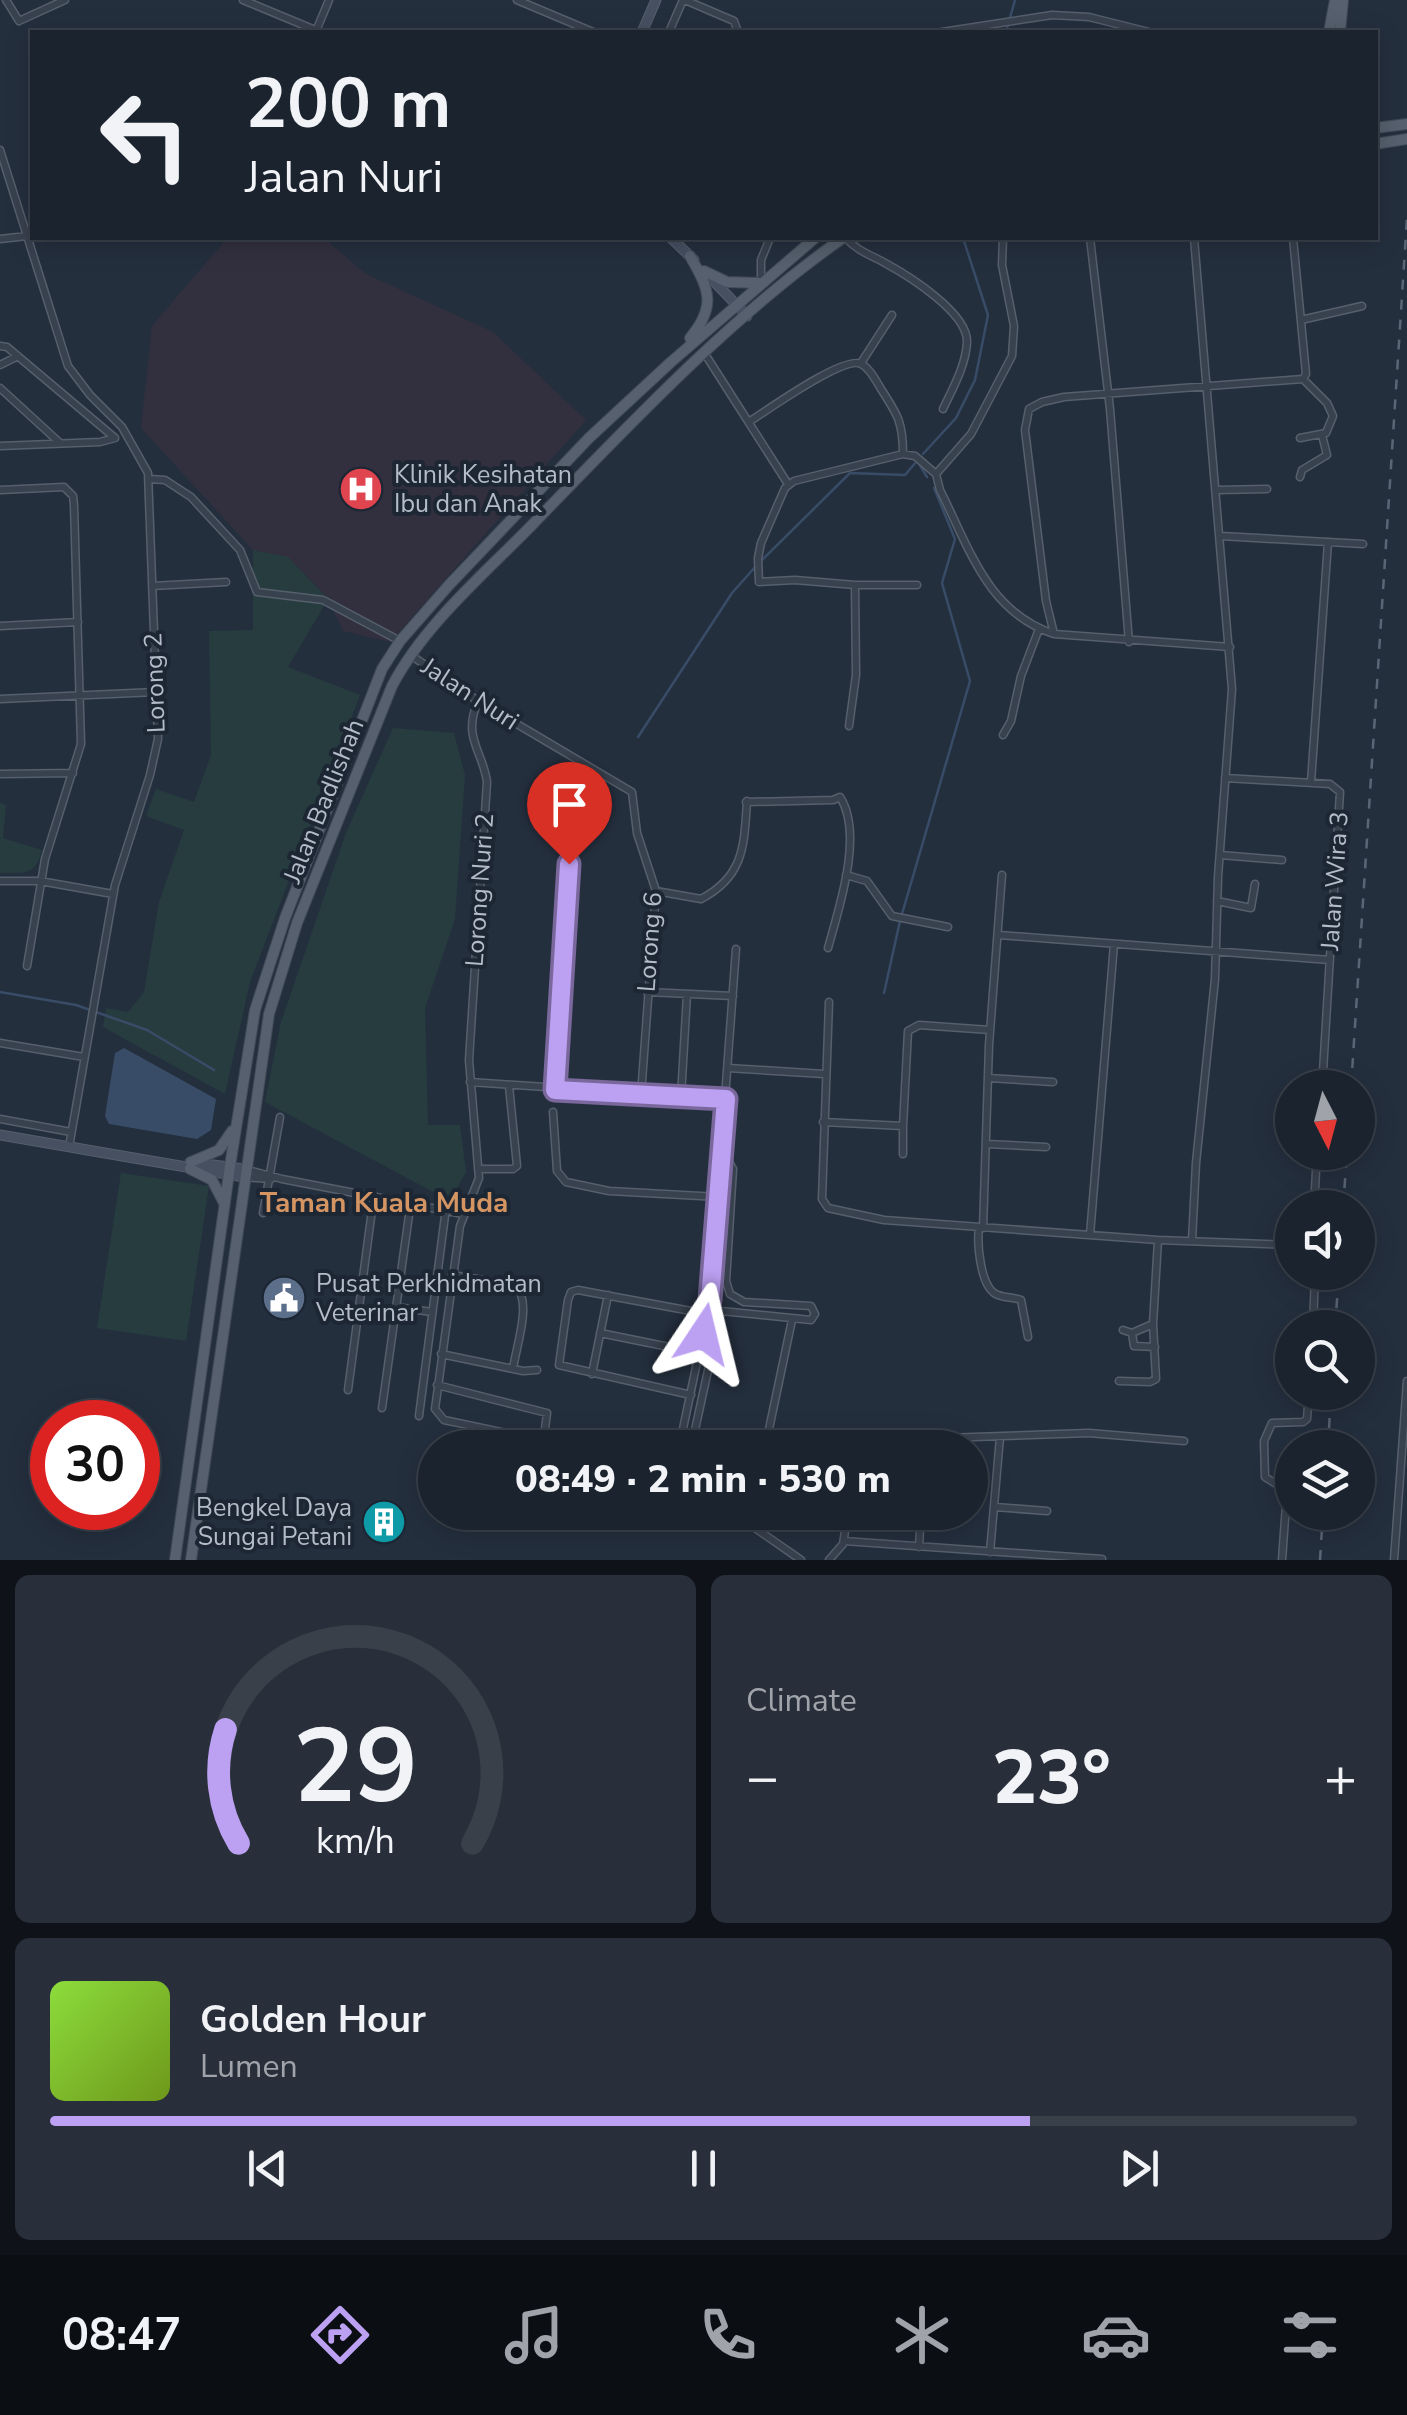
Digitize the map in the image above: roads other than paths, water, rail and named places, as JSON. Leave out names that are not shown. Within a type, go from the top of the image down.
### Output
[{"type":"main road","points":[[643,30],[656,0]]},
{"type":"main road","points":[[1329,30],[1335,0]]},
{"type":"main road","points":[[1340,30],[1343,0]]},
{"type":"main road","points":[[677,240],[748,316]]},
{"type":"main road","name":"Jalan Badlishah","points":[[191,1560],[264,1036],[291,920],[374,684],[400,641],[449,585],[590,438],[736,304],[813,240]]},
{"type":"main road","name":"Jalan Badlishah","points":[[175,1560],[255,1010],[398,676],[466,592],[602,451],[748,316],[842,240]]},
{"type":"main road","points":[[671,362],[700,327],[708,304],[702,276],[690,256]]},
{"type":"main road","points":[[704,271],[727,282],[761,283]]},
{"type":"main road","points":[[190,1166],[219,1150],[237,1124]]},
{"type":"main road","points":[[0,1135],[244,1173]]},
{"type":"main road","points":[[190,1166],[212,1180],[225,1204]]},
{"type":"street","points":[[6,0],[20,21],[65,0]]},
{"type":"street","points":[[243,0],[313,30]]},
{"type":"street","points":[[319,30],[330,0]]},
{"type":"street","points":[[517,0],[587,30]]},
{"type":"street","points":[[670,30],[684,0],[734,21],[737,30]]},
{"type":"street","points":[[952,30],[1024,17],[1077,15],[1141,30]]},
{"type":"street","name":"Lorong 2","points":[[0,150],[70,371],[119,423],[141,457],[149,479],[157,749],[114,894],[69,1147]]},
{"type":"street","points":[[0,239],[27,236]]},
{"type":"street","points":[[761,283],[761,260],[769,240]]},
{"type":"street","points":[[846,240],[918,283],[965,330],[961,367],[944,409]]},
{"type":"street","points":[[936,474],[971,434],[1012,356],[1014,326],[1002,265],[1003,240]]},
{"type":"street","points":[[1090,240],[1129,642]]},
{"type":"street","points":[[1192,1241],[1232,690],[1194,240]]},
{"type":"street","points":[[1293,240],[1306,374],[1303,379]]},
{"type":"street","points":[[1301,320],[1362,306]]},
{"type":"street","points":[[861,363],[892,315]]},
{"type":"street","points":[[0,346],[7,346],[114,438],[100,442],[0,446]]},
{"type":"street","points":[[706,354],[788,484]]},
{"type":"street","points":[[0,365],[18,356]]},
{"type":"street","points":[[750,422],[835,369],[861,363],[901,419],[903,454]]},
{"type":"street","points":[[1054,634],[1045,594],[1025,422],[1029,409],[1042,402],[1107,394],[1303,379]]},
{"type":"street","points":[[1300,438],[1322,435],[1330,428],[1332,412],[1303,379]]},
{"type":"street","points":[[0,388],[61,444]]},
{"type":"street","points":[[1300,478],[1302,470],[1327,456],[1322,435]]},
{"type":"street","points":[[788,484],[903,454],[916,456],[936,474],[986,584],[1001,602],[1039,629],[1129,642],[1230,647]]},
{"type":"street","points":[[149,479],[166,480],[190,497],[240,550],[256,592],[323,600],[400,641]]},
{"type":"street","points":[[788,484],[765,534],[758,558],[759,582],[917,585]]},
{"type":"street","points":[[0,490],[55,486],[69,490],[73,496],[81,744],[40,881],[27,966]]},
{"type":"street","points":[[1217,490],[1267,489]]},
{"type":"street","points":[[1221,536],[1363,544]]},
{"type":"street","points":[[1311,782],[1328,542]]},
{"type":"street","points":[[152,586],[226,582]]},
{"type":"street","points":[[848,726],[856,675],[855,585]]},
{"type":"street","points":[[0,626],[78,622]]},
{"type":"street","points":[[1003,735],[1012,721],[1020,676],[1039,629]]},
{"type":"street","name":"Jalan Nuri","points":[[412,656],[478,701],[632,792]]},
{"type":"street","points":[[0,700],[156,692]]},
{"type":"street","name":"Lorong Nuri 2","points":[[478,701],[473,741],[487,782],[470,1082],[478,1170]]},
{"type":"street","points":[[555,1090],[572,809],[581,762]]},
{"type":"street","points":[[0,774],[73,773]]},
{"type":"street","name":"Jalan Wira 3","points":[[1225,778],[1330,784],[1340,792],[1323,1070]]},
{"type":"street","name":"Lorong 6","points":[[632,792],[638,833],[656,891],[640,1095]]},
{"type":"street","points":[[656,891],[701,899],[718,886],[743,855],[747,801],[840,797],[848,812],[846,875],[828,948]]},
{"type":"street","points":[[1220,855],[1282,860]]},
{"type":"street","points":[[846,875],[866,881],[886,912],[901,919],[948,926]]},
{"type":"street","points":[[1002,875],[978,1256],[990,1289],[996,1295],[1022,1300],[1028,1338]]},
{"type":"street","points":[[0,881],[40,881],[114,894]]},
{"type":"street","points":[[1217,901],[1250,908],[1255,884]]},
{"type":"street","points":[[999,935],[1330,960]]},
{"type":"street","points":[[1090,1235],[1114,944]]},
{"type":"street","points":[[683,1430],[708,1311],[736,949]]},
{"type":"street","points":[[646,992],[732,996]]},
{"type":"street","points":[[681,1097],[687,994]]},
{"type":"street","points":[[829,1002],[822,1199],[828,1208],[868,1218],[981,1228],[1275,1243]]},
{"type":"street","points":[[902,1154],[908,1032],[919,1025],[990,1030]]},
{"type":"street","points":[[0,1043],[84,1056]]},
{"type":"street","points":[[728,1068],[824,1074]]},
{"type":"street","points":[[988,1078],[1053,1082]]},
{"type":"street","points":[[470,1082],[726,1099]]},
{"type":"street","points":[[437,1385],[547,1412],[544,1437],[540,1440],[439,1418],[434,1409],[437,1385],[442,1354],[452,1275],[463,1214],[478,1182],[478,1170],[517,1166],[510,1086]]},
{"type":"street","points":[[553,1112],[556,1170],[566,1182],[608,1191],[718,1196]]},
{"type":"street","points":[[264,1213],[280,1117]]},
{"type":"street","points":[[0,1119],[71,1132]]},
{"type":"street","points":[[824,1122],[904,1126]]},
{"type":"street","points":[[987,1144],[1046,1148]]},
{"type":"street","points":[[691,1394],[558,1365],[568,1300],[574,1291],[708,1311],[811,1320],[815,1314],[813,1307],[744,1302],[730,1294],[726,1281],[733,1169],[729,1162],[721,1162]]},
{"type":"street","points":[[244,1173],[410,1201],[463,1214]]},
{"type":"street","points":[[348,1390],[374,1196]]},
{"type":"street","points":[[382,1408],[410,1201]]},
{"type":"street","points":[[419,1416],[446,1208]]},
{"type":"street","points":[[1119,1381],[1154,1380],[1157,1375],[1153,1324],[1158,1240]]},
{"type":"street","points":[[452,1275],[507,1283],[521,1290],[524,1302],[513,1368]]},
{"type":"street","points":[[592,1374],[608,1295]]},
{"type":"street","points":[[396,1308],[432,1312]]},
{"type":"street","points":[[695,1430],[721,1311]]},
{"type":"street","points":[[769,1430],[792,1320]]},
{"type":"street","points":[[1123,1330],[1132,1333],[1153,1324]]},
{"type":"street","points":[[600,1333],[679,1349]]},
{"type":"street","points":[[1132,1333],[1134,1346],[1155,1346]]},
{"type":"street","points":[[442,1354],[538,1370]]},
{"type":"street","points":[[1394,1560],[1407,1381]]},
{"type":"street","points":[[1282,1560],[1287,1491],[1265,1476],[1264,1441],[1272,1423],[1302,1422],[1308,1419],[1308,1410]]},
{"type":"street","points":[[988,1438],[1089,1433],[1184,1441]]},
{"type":"street","points":[[990,1552],[1000,1437]]},
{"type":"street","points":[[995,1507],[1047,1510]]},
{"type":"street","points":[[1396,1523],[1407,1524]]},
{"type":"street","points":[[757,1530],[801,1560]]},
{"type":"street","points":[[829,1560],[844,1542],[846,1530]]},
{"type":"street","points":[[919,1547],[920,1530]]},
{"type":"street","points":[[844,1542],[1025,1557],[1102,1559]]},
{"type":"water","points":[[124,1048],[216,1099],[211,1130],[197,1139],[109,1124],[105,1116],[115,1053]]},
{"type":"waterway","points":[[1007,30],[1015,0]]},
{"type":"waterway","points":[[923,454],[956,418],[975,380],[988,315],[964,240]]},
{"type":"waterway","points":[[762,560],[850,473],[905,475],[917,461]]},
{"type":"waterway","points":[[918,462],[927,477]]},
{"type":"waterway","points":[[902,914],[970,681],[942,583],[955,539],[934,488]]},
{"type":"waterway","points":[[638,737],[732,593],[756,566]]},
{"type":"waterway","points":[[884,993],[900,921]]},
{"type":"waterway","points":[[0,992],[76,1005],[147,1030],[214,1070]]},
{"type":"railway","points":[[1352,1070],[1407,218]]},
{"type":"railway","points":[[1344,1190],[1346,1170]]},
{"type":"railway","points":[[1336,1310],[1338,1290]]},
{"type":"railway","points":[[1329,1430],[1330,1410]]},
{"type":"railway","points":[[1320,1560],[1322,1530]]},
{"type":"place","name":"Klinik Kesihatan Ibu dan Anak","points":[[361,489]]},
{"type":"place","name":"Pusat Perkhidmatan Veterinar","points":[[284,1298]]},
{"type":"place","name":"Bengkel Daya Sungai Petani","points":[[384,1522]]},
{"type":"district","name":"Taman Kuala Muda","points":[[384,1203]]}]
